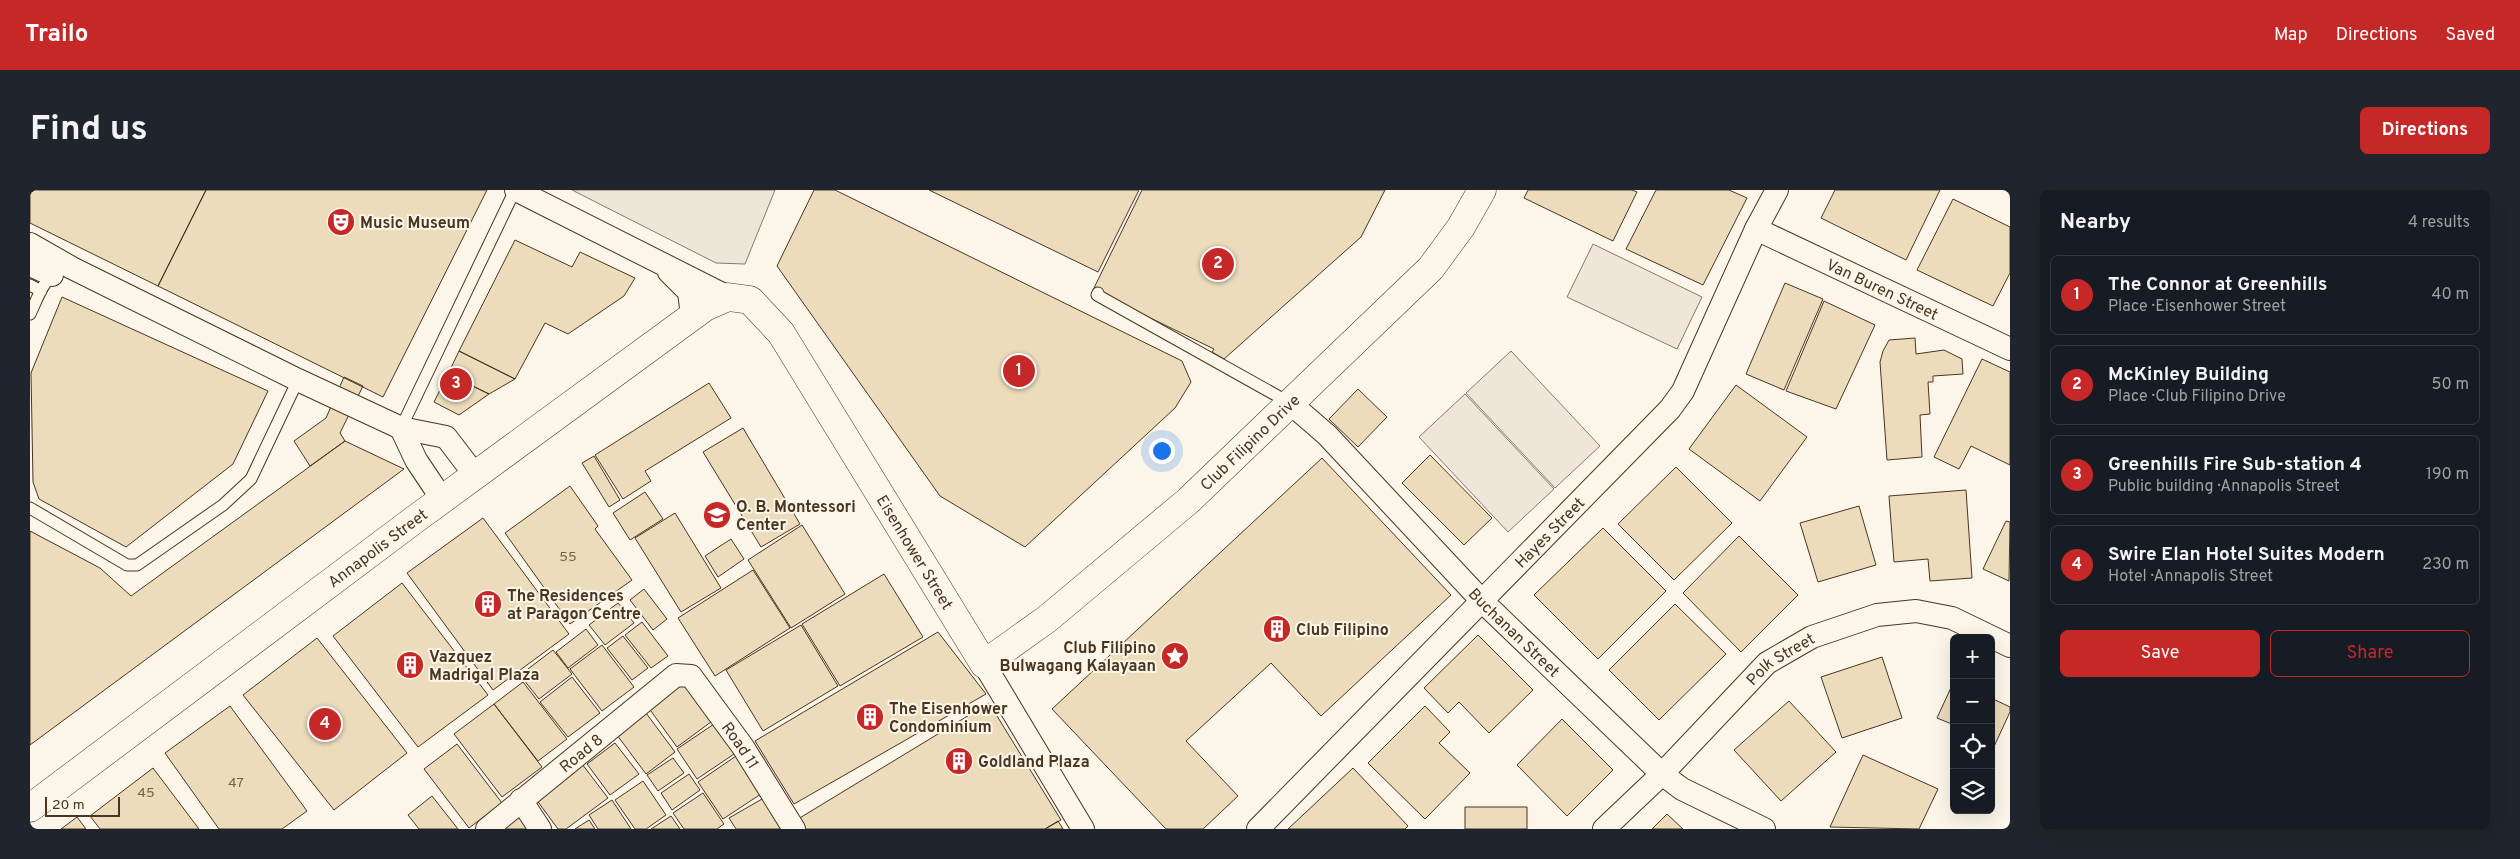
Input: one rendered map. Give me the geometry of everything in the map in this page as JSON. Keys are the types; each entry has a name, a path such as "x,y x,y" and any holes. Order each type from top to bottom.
{"street":[{"path":"515,190 728,296"},
{"name":"Club Filipino Drive","path":"984,664 1047,619 1188,501 1431,268 1462,227 1482,190"},
{"name":"Hayes Street","path":"1258,829 1483,602 1670,409 1683,391 1756,229 1777,190"},
{"name":"Van Buren Street","path":"1756,229 2010,349"},
{"path":"30,244 55,278"},
{"path":"658,261 690,292 692,316"},
{"path":"30,265 55,278 298,380 401,428 446,437 475,475"},
{"name":"Annapolis Street","path":"30,808 442,499 704,307 728,296"},
{"name":"Eisenhower Street","path":"728,296 750,300 781,333 1083,829"},
{"name":"Buchanan Street","path":"1290,403 1327,435 1483,602 1662,774 1682,789 1764,829"},
{"path":"401,428 416,460 442,499"},
{"name":"Polk Street","path":"1604,829 1662,774 1767,664 1812,637 1877,615 1916,611 1952,618 2010,646"},
{"name":"Road 8","path":"487,829 676,675"},
{"name":"Road 11","path":"676,675 691,676 743,747 794,829"},
{"path":"521,800 540,829"}],"lane":[{"path":"401,428 515,190"},
{"path":"30,286 55,278"},
{"path":"30,314 55,278"},
{"path":"1098,293 1097,295 1290,403"},
{"path":"30,508 126,565 137,565 223,505 251,479 298,380"}],"shaded area":[{"path":"572,190 775,190 745,264 716,263"},
{"path":"1593,244 1702,297 1677,349 1567,297"},
{"path":"1511,351 1600,446 1555,488 1466,393"},
{"path":"1465,394 1554,489 1508,532 1419,437"}],"building":[{"path":"30,190 206,190 158,286 30,223"},
{"path":"206,190 487,190 383,397 158,286"},
{"path":"814,190 835,190 1182,361 1191,382 1175,408 1025,547 940,496 777,266"},
{"path":"929,190 1139,190 1098,272"},
{"path":"1142,190 1385,190 1361,237 1224,359 1212,352 1214,349 1093,290"},
{"path":"1528,190 1632,190 1637,192 1613,241 1524,198"},
{"path":"1656,190 1729,190 1747,198 1703,285 1626,249"},
{"path":"1835,190 1940,190 1906,260 1821,218"},
{"path":"1953,199 2010,227 2010,273 1993,306 1917,270"},
{"path":"515,240 572,267 580,252 635,278 624,296 568,334 545,323 515,379 459,351"},
{"path":"1785,283 1823,299 1784,390 1746,374"},
{"path":"62,297 268,391 233,464 126,547 39,499 33,482 31,373"},
{"path":"1824,301 1875,325 1836,409 1786,391"},
{"path":"1915,338 1916,354 1944,350 1962,359 1963,374 1933,376 1933,382 1928,382 1930,414 1920,415 1922,457 1887,460 1880,362 1889,340"},
{"path":"459,351 515,379 489,394 448,374"},
{"path":"1982,359 2010,372 2010,465 1971,446 1959,469 1934,457"},
{"path":"448,374 489,394 459,415 434,402"},
{"path":"344,377 363,386 340,433 345,441 310,466 294,441 326,418"},
{"path":"709,383 731,418 645,471 651,481 623,499 595,455"},
{"path":"1736,385 1807,437 1760,501 1689,449"},
{"path":"1358,389 1387,417 1358,447 1329,419"},
{"path":"743,428 800,524 761,547 703,452"},
{"path":"345,441 404,469 30,745 30,531 100,568 131,596"},
{"path":"1430,455 1492,518 1464,545 1402,483"},
{"path":"594,456 620,500 609,507 582,463"},
{"name":"Club Filipino","path":"1322,458 1451,595 1321,716 1271,663 1186,741 1238,796 1203,829 1166,829 1052,709"},
{"path":"1676,467 1732,523 1674,580 1618,524"},
{"path":"570,486 598,526 595,529 632,580 570,624 505,533"},
{"path":"1966,490 1972,578 1930,581 1928,559 1894,562 1889,496"},
{"path":"645,492 663,519 630,540 613,513"},
{"path":"1859,506 1876,565 1818,582 1800,523"},
{"path":"675,513 721,588 681,612 635,538"},
{"name":"The Residences at Paragon Centre","path":"483,518 569,634 493,690 407,573"},
{"path":"2006,521 2010,522 2009,581 1983,569"},
{"path":"802,525 845,594 791,628 748,560"},
{"path":"1603,528 1666,591 1598,659 1534,595"},
{"path":"1739,536 1798,595 1741,652 1683,593"},
{"path":"731,539 744,559 718,577 705,556"},
{"path":"753,570 790,628 715,676 678,618"},
{"path":"884,574 923,637 840,686 802,624"},
{"name":"Vazquez Madrigal Plaza","path":"402,583 488,695 418,747 333,636"},
{"path":"644,589 667,619 653,630 630,600"},
{"path":"618,603 634,623 605,645 589,625"},
{"path":"1675,604 1726,654 1659,720 1609,670"},
{"path":"642,622 668,656 651,668 625,635"},
{"path":"801,625 838,686 763,731 726,670"},
{"path":"586,629 598,645 568,668 556,652"},
{"name":"The Eisenhower Condominium","path":"938,632 986,694 794,804 755,741"},
{"path":"1478,635 1533,690 1489,733 1459,702 1448,713 1424,688"},
{"path":"623,636 648,668 632,680 607,648"},
{"path":"317,638 407,753 334,810 243,695"},
{"path":"602,645 634,687 602,711 570,669"},
{"path":"553,650 572,674 539,699 520,675"},
{"path":"1882,657 1902,718 1842,738 1821,677"},
{"path":"572,677 600,713 568,737 540,702"},
{"path":"687,679 715,719 677,747 648,707"},
{"path":"523,682 567,739 538,761 494,704"},
{"path":"1950,690 1950,723 1937,718"},
{"path":"1995,700 2010,707 2010,712 1995,744"},
{"path":"1789,701 1836,752 1781,801 1734,750"},
{"name":"Goldland Plaza","path":"989,703 1061,820 1045,829 804,829 798,819"},
{"path":"494,704 542,767 502,797 454,734"},
{"path":"230,706 307,811 282,829 219,829 165,753"},
{"path":"1425,706 1450,732 1439,743 1470,773 1425,819 1368,763"},
{"path":"646,713 675,752 646,774 617,735"},
{"path":"1562,719 1613,770 1567,816 1517,765"},
{"path":"717,722 737,752 697,779 677,749"},
{"path":"615,743 639,774 610,795 587,764"},
{"path":"457,744 502,803 469,828 424,769"},
{"path":"739,754 764,792 723,819 698,782"},
{"path":"1863,755 1938,789 1919,829 1830,827"},
{"path":"673,758 684,773 658,791 647,775"},
{"path":"579,760 608,798 566,829 558,829 533,795"},
{"path":"153,768 199,829 100,829 90,816"},
{"path":"1353,768 1408,826 1405,829 1288,829"},
{"path":"689,774 700,790 672,810 661,793"},
{"path":"643,781 666,815 646,829 635,829 615,800"},
{"path":"703,793 724,824 717,829 684,829 673,813"},
{"path":"769,795 789,829 736,829 729,818"},
{"path":"432,796 458,829 419,829 408,815"},
{"path":"612,800 631,829 598,829 589,815"},
{"path":"1465,807 1527,807 1527,829 1465,829"},
{"path":"517,812 530,829 494,829"},
{"path":"1667,814 1683,829 1652,829"},
{"path":"671,816 680,829 651,829"},
{"path":"77,817 86,829 61,829"},
{"path":"589,820 595,829 575,829"},
{"path":"1058,821 1063,829 1045,829"}],"place":[{"name":"Music Museum","path":"341,222"},
{"name":"McKinley Building","path":"1218,264"},
{"name":"The Connor at Greenhills","path":"1019,371"},
{"name":"Greenhills Fire Sub-station 4","path":"456,384"},
{"name":"O. B. Montessori Center","path":"717,515"},
{"name":"The Residences at Paragon Centre","path":"488,604"},
{"name":"Club Filipino","path":"1277,629"},
{"name":"Club Filipino Bulwagang Kalayaan","path":"1175,656"},
{"name":"Vazquez Madrigal Plaza","path":"410,665"},
{"name":"The Eisenhower Condominium","path":"870,717"},
{"name":"Swire Elan Hotel Suites Modern","path":"325,724"},
{"name":"Goldland Plaza","path":"959,761"}]}
